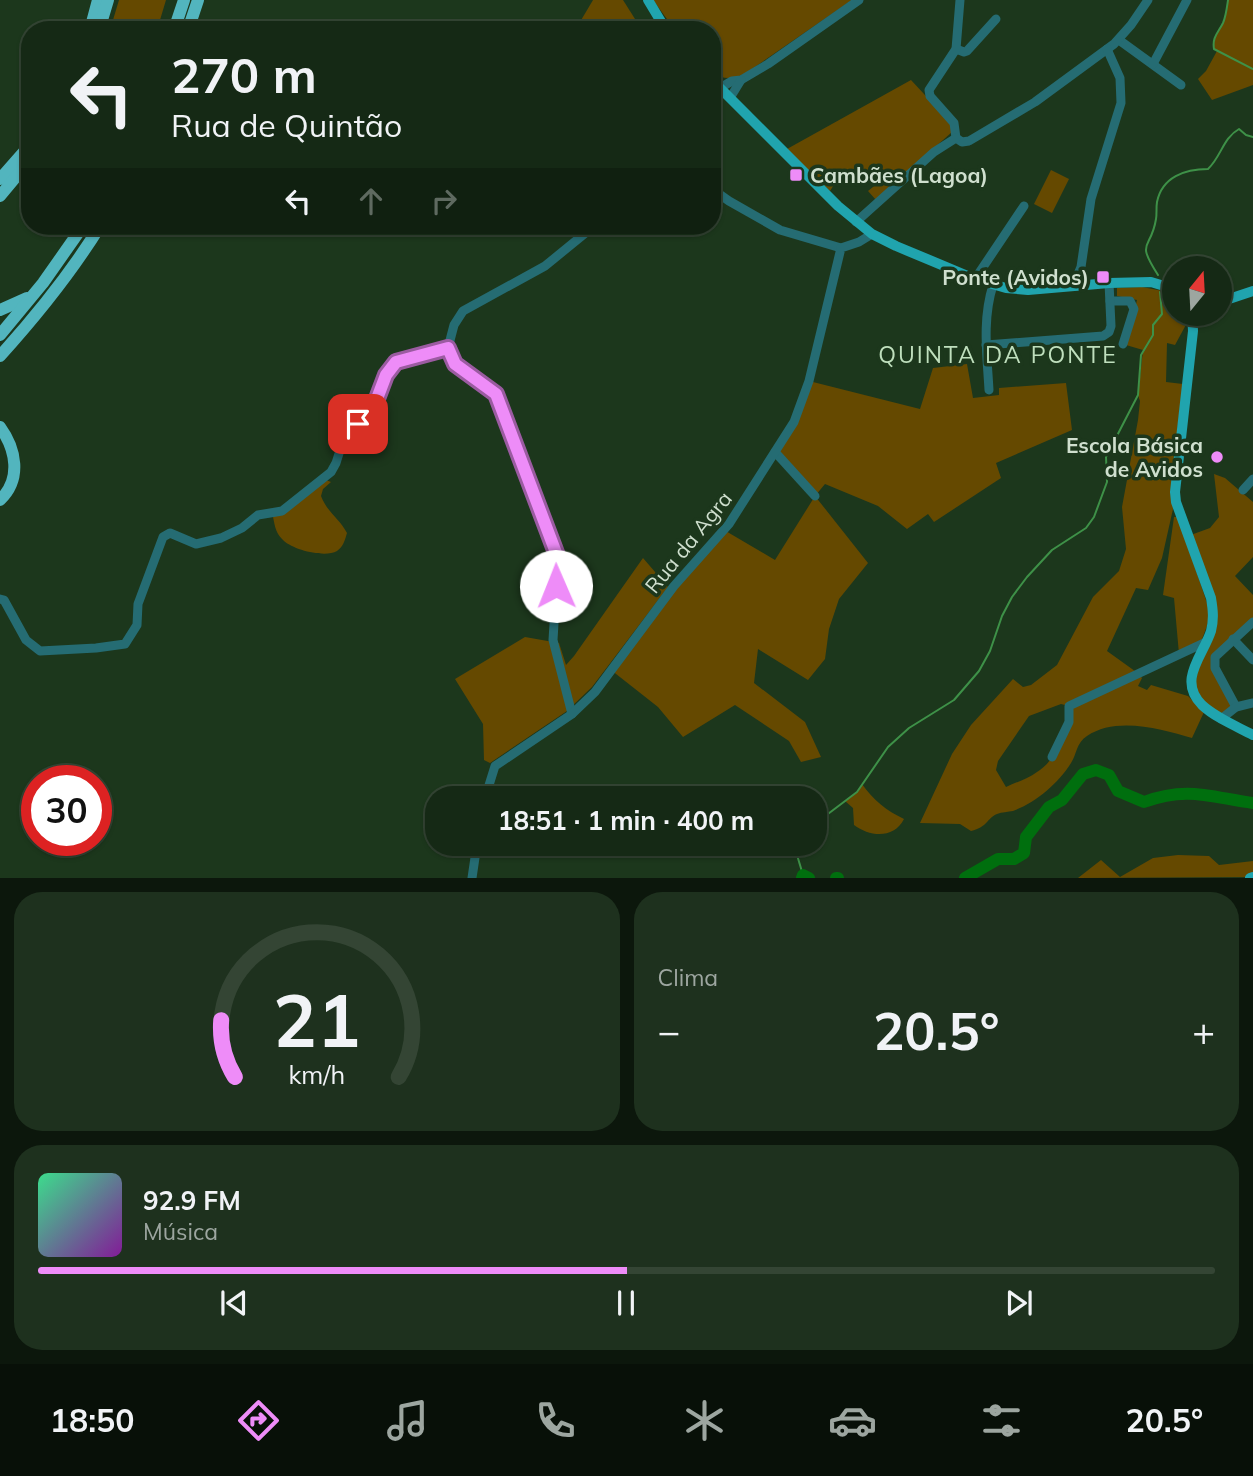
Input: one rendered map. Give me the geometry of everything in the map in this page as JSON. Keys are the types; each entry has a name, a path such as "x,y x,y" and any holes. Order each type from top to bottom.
{"highway":[{"path":"92,21 98,0"},
{"path":"102,21 108,0"},
{"path":"177,21 184,0"},
{"path":"191,21 198,0"},
{"path":"0,167 21,144"},
{"path":"0,179 21,155"},
{"path":"0,196 21,171"},
{"path":"0,335 76,235"},
{"path":"0,356 52,295 94,235"},
{"path":"0,310 33,295"},
{"path":"0,427 13,453 15,465 10,486 0,500"},
{"path":"0,438 8,465 7,475 0,489"}],"main road":[{"path":"648,0 661,21"},
{"path":"721,89 856,222 872,234 975,279 1015,290 1109,283 1151,282 1162,285"},
{"path":"1232,298 1253,291"},
{"path":"1193,326 1175,492 1176,502 1214,613 1210,632 1192,672 1191,689 1203,707 1253,735"},
{"path":"1193,331 1196,326"}],"street":[{"path":"721,82 741,80 768,64 859,0"},
{"path":"960,0 956,49 930,87 929,93 954,123 956,138 962,142 969,141 1006,120 1107,49 1118,40 1148,0"},
{"path":"1153,64 1187,0"},
{"path":"956,49 967,51 996,19"},
{"path":"1118,40 1181,85"},
{"path":"1076,286 1076,279 1082,267 1091,199 1121,103 1120,78 1107,49"},
{"path":"730,98 741,80"},
{"path":"856,222 934,152 956,138"},
{"path":"721,195 773,227 841,248 872,234"},
{"path":"975,279 1024,206"},
{"path":"572,713 553,640 558,558 496,394 455,364 448,348 454,326 463,311 545,266 583,235"},
{"name":"Rua da Agra","path":"488,786 495,766 572,713 595,692 674,586 729,524 794,422 808,381 841,248"},
{"path":"986,264 991,284 986,306 989,390"},
{"path":"1082,267 1090,285"},
{"path":"986,345 1103,336 1109,332 1111,326 1109,283"},
{"path":"1110,301 1130,301 1134,309 1122,344"},
{"path":"0,599 4,600 26,640 40,651 125,644 137,625 138,604 163,537 170,533 196,544 220,538 242,528 257,515 282,511 331,472 342,444 375,404 386,375 396,362 448,348"},
{"path":"775,452 815,496"},
{"path":"1243,490 1253,479"},
{"path":"1236,707 1214,663 1215,657 1253,622"},
{"path":"1233,639 1253,660"},
{"path":"1052,757 1069,722 1069,706 1206,642"},
{"path":"1221,719 1236,707 1253,703"},
{"path":"472,877 475,856"}],"shaded area":[{"path":"119,0 166,0 160,21 113,21"},
{"path":"593,0 623,0 636,21 581,21"},
{"path":"653,0 852,0 749,71 731,78 721,77 721,21 668,21"},
{"path":"1228,0 1253,0 1253,85 1212,100 1198,79 1206,71 1217,51 1214,49 1214,41 1224,20"},
{"path":"911,80 950,122 952,132 876,200 868,191 878,183 870,173 862,179 853,170 840,178 830,191 787,149"},
{"path":"1051,170 1069,179 1052,213 1034,204"},
{"path":"1142,287 1162,291 1162,326 1185,326 1175,345 1167,343 1166,382 1183,384 1172,472 1173,509 1162,558 1148,590 1136,588 1107,651 1139,674 1142,678 1138,686 1147,690 1151,685 1188,696 1204,712 1192,738 1167,731 1125,725 1099,730 1087,736 1066,771 1045,792 1021,808 994,816 977,829 971,831 960,824 920,823 952,754 971,725 1013,679 1023,687 1031,685 1057,665 1093,597 1119,571 1126,549 1122,507 1138,420 1143,350 1126,345 1137,300 1117,296 1117,288","holes":["1061,704 1069,706 1056,751 1045,766 1006,787 996,770 998,761 1029,716"]},
{"path":"967,364 973,398 999,395 999,388 1066,383 1072,430 996,463 1001,478 934,522 928,514 907,529 878,506 825,484 815,496 775,452 794,422 809,381 920,409 933,368"},
{"path":"1214,474 1225,478 1253,502 1253,557 1235,576 1253,595 1253,622 1214,663 1236,707 1221,719 1191,689 1214,613 1188,536 1210,528 1219,517"},
{"path":"326,480 331,482 323,489 321,496 347,533 337,551 325,554 289,544 278,533 273,517"},
{"path":"815,496 868,563 839,599 829,629 825,659 808,680 758,649 754,683 805,722 821,757 801,762 789,741 735,705 683,737 658,707 611,670 724,530 775,560"},
{"path":"1174,517 1178,517 1208,606 1208,623 1201,642 1179,654 1174,598 1163,595"},
{"path":"643,558 668,587 592,687 567,711 490,763 484,760 483,724 455,679 525,637 559,643 566,665"},
{"path":"862,784 881,804 904,819 894,830 874,834 854,825 853,808 845,801 857,792"},
{"path":"1178,855 1209,856 1219,865 1253,861 1253,877 1078,878 1101,860 1120,877 1153,858"}],"waterway":[{"path":"1228,0 1214,49 1253,69"},
{"path":"1158,275 1147,256 1146,246 1154,229 1157,202 1164,186 1183,173 1208,169 1229,137 1239,129 1253,137"},
{"path":"827,815 857,792 888,747 909,728 954,700 979,671 990,651 1002,616 1027,577 1052,550 1086,528 1094,517 1107,482 1106,457 1138,395 1141,355 1153,335 1153,325 1162,314 1160,292"},
{"path":"965,878 998,859 1014,859 1024,853 1026,837 1049,807 1062,800 1083,774 1096,770 1109,775 1118,791 1144,802 1159,797 1186,794 1253,803"},
{"path":"797,856 803,875"},
{"path":"802,878 803,875 809,878"}],"place":[{"name":"Cambães (Lagoa)","path":"796,175"},
{"name":"Ponte (Avidos)","path":"1103,277"},
{"name":"Escola Básica de Avidos","path":"1217,457"}],"district":[{"name":"QUINTA DA PONTE","path":"998,354"}],"route":[{"path":"358,424 375,404 386,375 396,362 448,348 455,364 496,394 558,558 556,586"}]}
